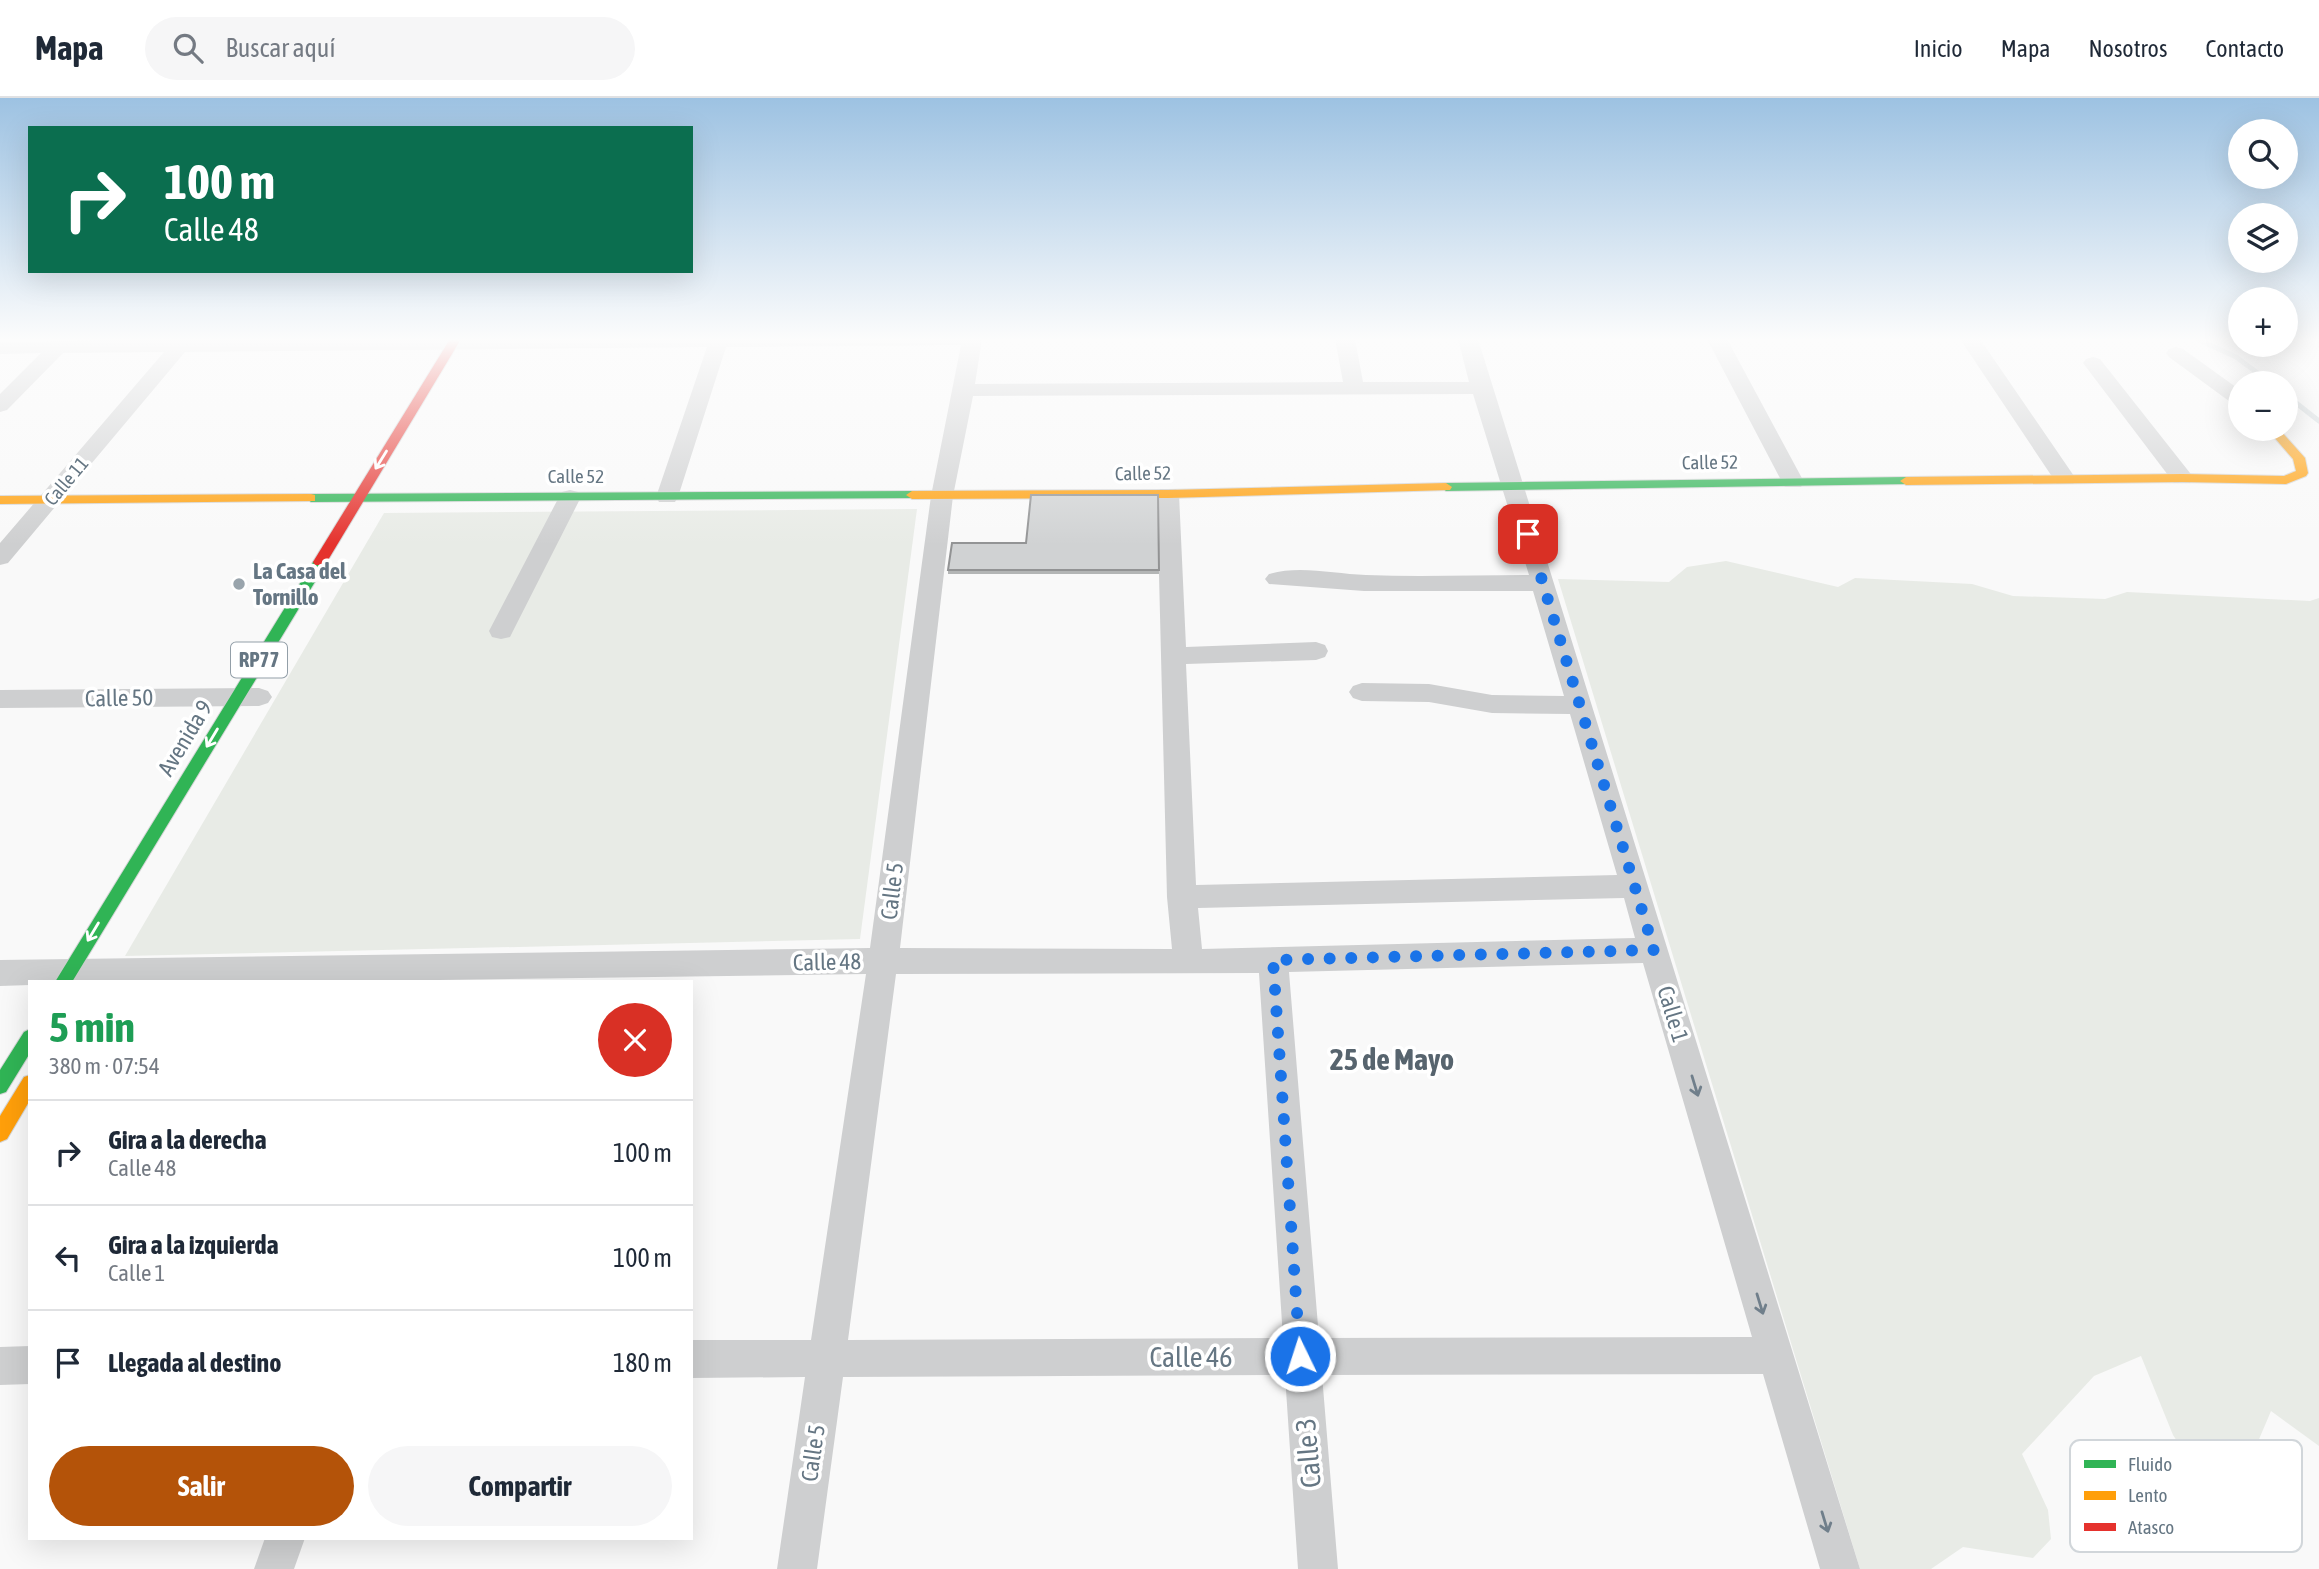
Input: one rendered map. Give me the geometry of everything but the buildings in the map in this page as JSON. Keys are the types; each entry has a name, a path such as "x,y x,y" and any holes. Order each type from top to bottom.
{"street":[{"name":"Calle 11","path":"0,558 128,408"},
{"name":"Avenida 9","path":"85,972 253,697 358,498 418,408"},
{"path":"321,592 377,498 426,408"},
{"path":"667,497 696,408"},
{"name":"Calle 5","path":"797,1569 883,961 942,496 960,408"},
{"name":"Calle 1","path":"1487,408 1635,886 1840,1569"},
{"path":"1753,408 1793,482"},
{"path":"2017,408 2065,479"},
{"path":"2128,408 2182,478"},
{"name":"Calle 52","path":"0,500 942,496 1168,494 1513,485 2182,478 2286,480 2302,473 2299,458 2284,441"},
{"path":"1168,494 1182,897 1188,962"},
{"path":"501,631 570,497"},
{"path":"1278,579 1328,579 1364,583 1543,583"},
{"path":"1175,656 1316,651"},
{"path":"1362,692 1429,693 1492,704 1580,705"},
{"name":"Calle 50","path":"0,699 253,697"},
{"path":"1182,897 1635,886"},
{"name":"Calle 48","path":"0,973 492,974 883,961 1188,962 1654,950"},
{"name":"Calle 3","path":"1273,960 1300,1356 1318,1569"},
{"path":"0,1086 28,1040"},
{"path":"0,1133 28,1086"},
{"name":"Calle 46","path":"693,1359 1775,1355"},
{"path":"0,1366 28,1365"},
{"path":"274,1569 284,1540"}],"shaded area":[{"path":"917,509 860,939 125,956 384,513"},
{"path":"1726,561 1838,587 1855,578 1972,584 2013,596 2105,599 2127,592 2310,601 2319,598 2319,1446 2271,1411 2259,1440 2176,1440 2141,1356 2094,1376 2022,1454 2048,1510 2051,1539 2033,1558 1963,1547 1931,1569 1860,1569 1558,579 1669,582 1687,567"}],"waterway":[{"path":"2302,408 2319,421"}],"traffic: fast":[{"path":"1446,487 1906,481"},
{"path":"311,498 912,495"},
{"path":"64,980 320,562"},
{"path":"0,1086 28,1040"}],"traffic: slow":[{"path":"1906,481 2182,478 2286,480 2302,473 2299,458 2284,441"},
{"path":"912,495 1168,494 1446,487"},
{"path":"0,500 311,498"},
{"path":"0,1133 28,1086"}],"traffic: jam":[{"path":"320,562 414,408"}],"place":[{"name":"La Casa del Tornillo","path":"239,584"}],"district":[{"name":"25 de Mayo","path":"1392,1060"}],"route":[{"path":"1300,1356 1273,960 1654,950 1528,534"}]}
